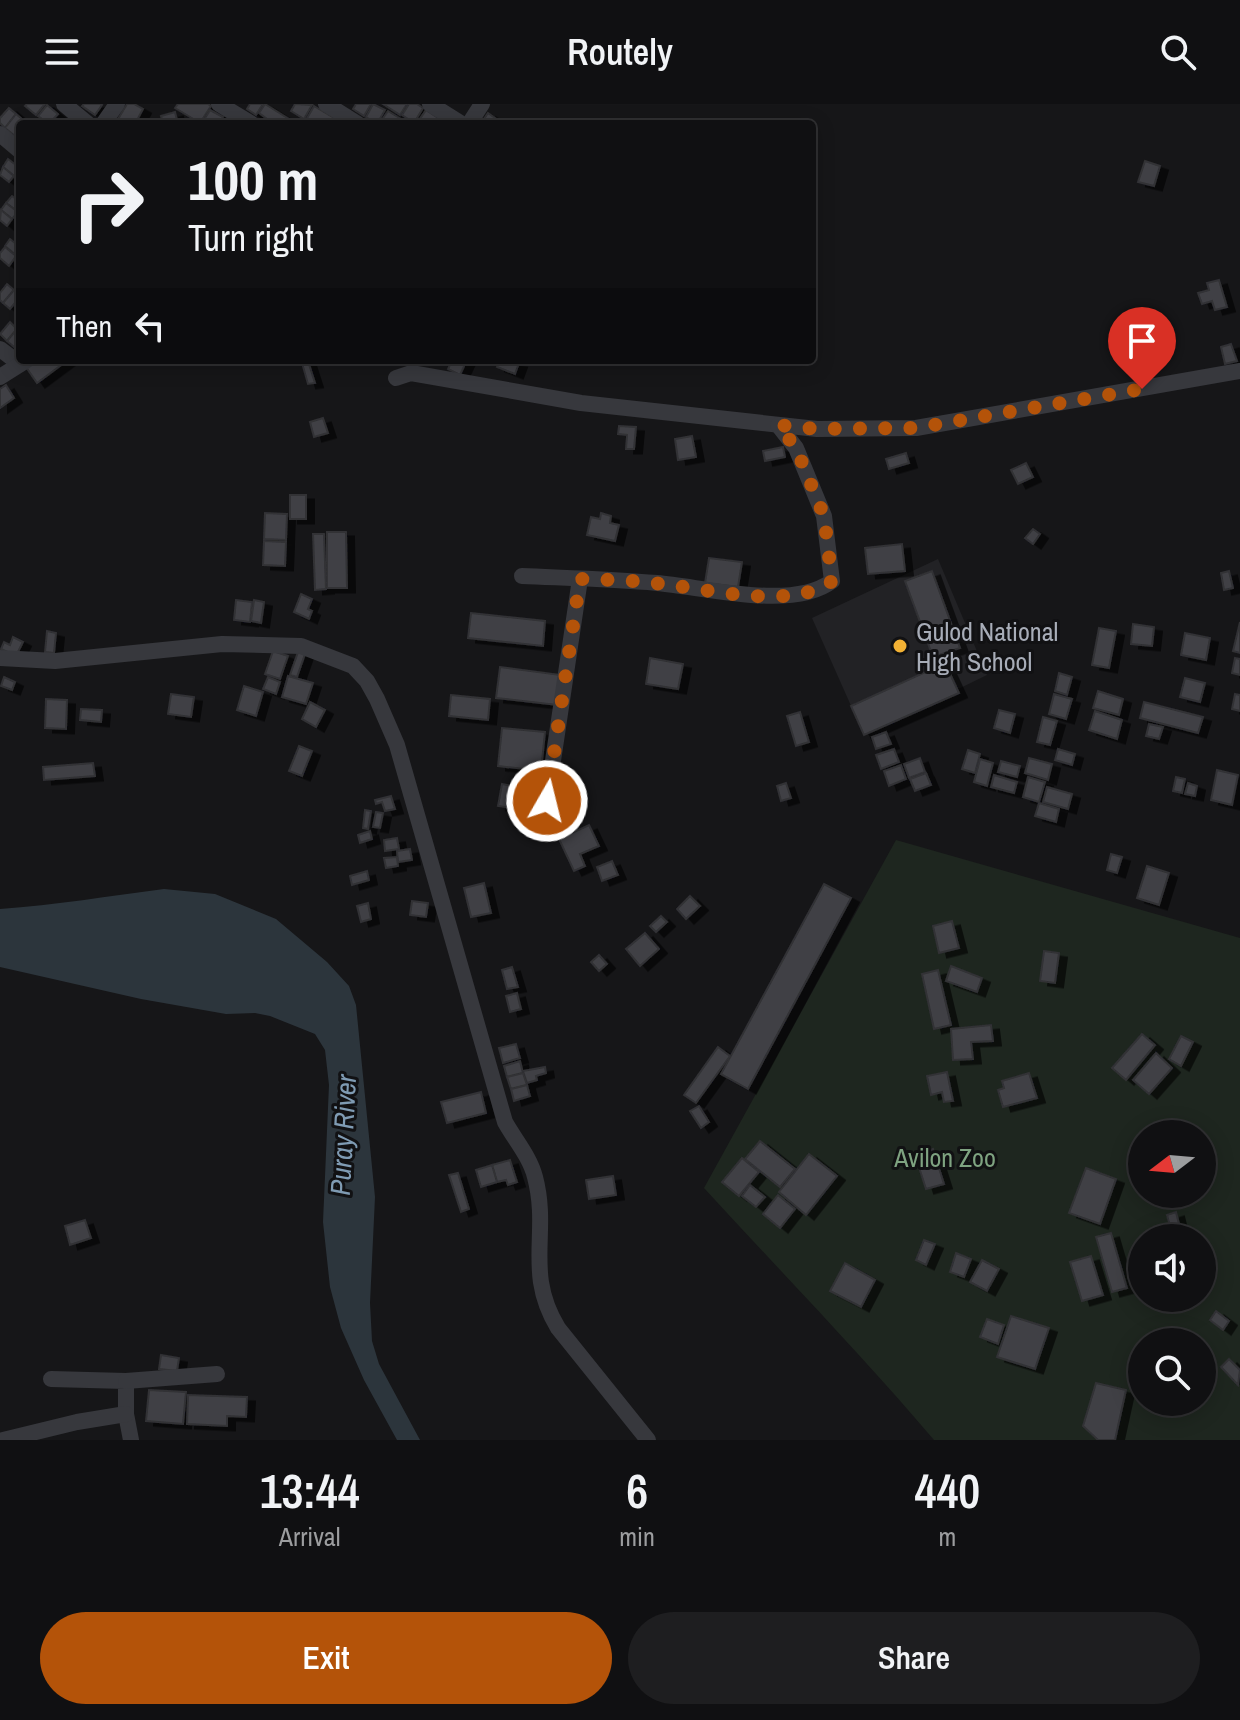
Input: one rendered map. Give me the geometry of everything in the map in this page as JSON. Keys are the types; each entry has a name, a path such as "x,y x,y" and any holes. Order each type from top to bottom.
{"street":[{"path":"64,104 83,120"},
{"path":"219,104 245,120"},
{"path":"326,104 352,120"},
{"path":"430,104 456,120"},
{"path":"0,134 16,148"},
{"path":"0,377 20,364"},
{"path":"396,378 411,373 581,403 817,429 916,428 1240,371"},
{"path":"522,576 657,583 756,596 807,594 821,590 832,581 824,516 796,448 778,425"},
{"path":"547,801 580,579"},
{"path":"0,658 55,661 222,644 301,646 353,666 367,681 397,745 505,1122 534,1175 539,1198 540,1288 547,1310 648,1440"},
{"path":"51,1379 126,1381 217,1374"},
{"path":"126,1381 126,1414 131,1440"},
{"path":"3,1440 126,1414"}],"shaded area":[{"name":"Gulod National High School","path":"938,559 987,675 864,735 812,618"}],"green space":[{"name":"Avilon Zoo","path":"896,840 1240,938 1240,1440 934,1440 704,1188"}],"water":[{"name":"Puray River","path":"164,889 215,894 276,919 327,962 349,986 356,1005 375,1197 370,1303 372,1341 379,1364 420,1440 397,1440 364,1380 341,1328 330,1287 323,1222 329,1085 325,1050 315,1034 270,1016 226,1014 141,999 0,967 0,909"}],"building":[{"path":"45,104 36,115 25,106"},
{"path":"127,104 143,109 137,120 117,120"},
{"path":"178,104 211,106 202,120 195,120 175,108"},
{"path":"250,104 263,104 256,115 247,109"},
{"path":"265,104 289,119 269,120 259,113"},
{"path":"295,104 312,105 304,119 291,111"},
{"path":"356,104 371,104 364,116 353,109"},
{"path":"373,104 385,110 379,120 366,117"},
{"path":"383,104 407,104 400,115"},
{"path":"409,104 423,108 416,120 402,115"},
{"path":"47,105 58,114 53,120 44,120 38,116"},
{"path":"102,105 95,115 82,106"},
{"path":"314,106 337,120 306,120"},
{"path":"9,108 16,114 5,128 0,118"},
{"path":"210,110 223,117 221,120 204,120"},
{"path":"426,110 438,118 437,120 419,120"},
{"path":"388,111 401,119 400,120 382,120"},
{"path":"175,112 177,120 162,120 161,116"},
{"path":"488,113 498,120 483,120"},
{"path":"16,114 23,120 16,120 16,137 5,128"},
{"path":"8,159 16,165 16,173 14,176 3,167"},
{"path":"1145,161 1160,166 1154,186 1138,182"},
{"path":"3,167 14,176 9,182 0,175"},
{"path":"12,196 16,199 16,210 6,203"},
{"path":"6,203 16,210 16,214 12,219 1,210"},
{"path":"1,210 12,219 7,226 0,220"},
{"path":"10,239 16,244 16,255 5,246"},
{"path":"5,247 16,256 9,266 0,258"},
{"path":"1219,280 1227,307 1215,310 1212,301 1202,304 1198,293 1209,290 1207,283"},
{"path":"7,284 14,290 3,303 0,293"},
{"path":"14,290 16,302 10,309 3,303"},
{"path":"10,322 16,328 7,341 0,334"},
{"path":"16,330 16,345 14,347 7,341"},
{"path":"1231,344 1237,361 1225,364 1221,347"},
{"path":"31,364 63,364 37,383 26,367"},
{"path":"302,364 309,364 315,383 308,384"},
{"path":"450,364 465,364 460,375 448,369"},
{"path":"498,364 519,364 515,374 497,367"},
{"path":"6,385 14,398 0,408 0,389"},
{"path":"323,418 328,433 314,437 310,422"},
{"path":"619,426 636,427 634,449 626,449 627,435 618,434"},
{"path":"692,436 696,457 678,460 675,439"},
{"path":"783,447 785,457 765,461 763,451"},
{"path":"906,453 909,463 889,469 886,459"},
{"path":"1026,463 1033,477 1018,484 1011,470"},
{"path":"290,495 306,495 306,519 290,519"},
{"path":"265,513 287,514 286,540 264,539"},
{"path":"601,513 611,516 610,523 619,525 615,541 587,535 591,517 600,519"},
{"path":"1033,529 1040,534 1033,544 1025,538"},
{"path":"327,532 346,532 347,588 327,588"},
{"path":"313,534 324,534 326,589 315,590"},
{"path":"264,541 286,542 285,566 263,565"},
{"path":"902,544 905,571 868,574 865,548"},
{"path":"709,558 742,562 738,587 705,583"},
{"path":"932,571 960,648 933,657 905,581"},
{"path":"1229,571 1233,588 1224,590 1221,573"},
{"path":"301,594 312,599 308,609 312,611 309,619 294,612"},
{"path":"236,600 252,602 250,622 234,620"},
{"path":"254,600 264,602 261,623 251,621"},
{"path":"471,613 545,621 543,646 468,638"},
{"path":"1240,622 1240,653 1233,651"},
{"path":"1133,624 1154,627 1152,646 1131,644"},
{"path":"1099,628 1116,631 1109,668 1092,665"},
{"path":"47,631 56,633 54,653 45,652"},
{"path":"1185,633 1210,638 1206,660 1181,655"},
{"path":"13,637 23,642 16,656 1,649 4,642 10,645"},
{"path":"273,651 288,656 280,679 265,674"},
{"path":"298,652 305,654 297,677 290,675"},
{"path":"650,658 683,664 678,689 646,684"},
{"path":"1235,658 1240,659 1240,675 1232,673"},
{"path":"945,663 959,693 864,735 851,706"},
{"path":"500,667 561,675 557,705 496,698"},
{"path":"1059,673 1072,677 1067,695 1055,691"},
{"path":"288,676 313,683 306,704 282,697"},
{"path":"4,677 15,682 12,690 1,686"},
{"path":"268,677 280,682 276,694 263,689"},
{"path":"1185,678 1205,683 1200,702 1180,697"},
{"path":"244,686 263,692 256,716 237,710"},
{"path":"1098,691 1123,699 1119,715 1093,708"},
{"path":"171,694 194,697 191,717 168,714"},
{"path":"1054,694 1072,699 1066,719 1049,714"},
{"path":"1235,694 1240,695 1240,711 1232,709"},
{"path":"451,695 490,699 488,720 449,716"},
{"path":"46,699 67,700 66,729 45,728"},
{"path":"310,702 325,710 316,727 302,719"},
{"path":"1144,702 1203,717 1198,733 1140,718"},
{"path":"81,709 102,710 101,722 80,720"},
{"path":"999,710 1015,714 1010,733 994,728"},
{"path":"1095,711 1122,720 1117,739 1089,730"},
{"path":"800,712 809,742 796,746 787,716"},
{"path":"1043,717 1057,721 1050,745 1037,742"},
{"path":"1149,724 1163,727 1159,739 1146,736"},
{"path":"502,728 545,732 541,771 498,766"},
{"path":"886,732 891,744 876,749 872,737"},
{"path":"299,746 312,751 302,776 289,771"},
{"path":"894,749 899,762 881,769 876,755"},
{"path":"1058,749 1075,754 1072,765 1055,760"},
{"path":"968,750 980,754 975,773 962,769"},
{"path":"920,758 925,772 909,778 904,764"},
{"path":"1029,758 1052,764 1048,780 1025,773"},
{"path":"980,759 993,763 987,786 974,782"},
{"path":"1001,761 1020,766 1017,777 998,772"},
{"path":"93,763 95,776 44,780 43,767"},
{"path":"901,765 906,779 889,786 884,771"},
{"path":"1217,770 1238,775 1232,805 1211,800"},
{"path":"926,773 931,785 915,791 910,779"},
{"path":"994,775 1017,782 1014,793 991,787"},
{"path":"1028,777 1045,782 1039,802 1023,797"},
{"path":"1176,777 1185,779 1182,793 1173,791"},
{"path":"786,783 791,798 781,801 777,786"},
{"path":"1188,783 1197,786 1195,796 1185,794"},
{"path":"502,784 535,790 531,811 498,806"},
{"path":"1047,787 1072,794 1068,809 1043,802"},
{"path":"391,796 395,809 385,811 382,802 376,804 375,800"},
{"path":"1039,803 1059,809 1056,822 1035,816"},
{"path":"365,810 371,811 368,829 363,828"},
{"path":"376,812 383,813 380,828 373,827"},
{"path":"589,825 599,846 580,854 585,866 574,871 559,839"},
{"path":"370,831 372,839 360,843 358,835"},
{"path":"397,838 399,849 385,851 384,840"},
{"path":"410,849 412,860 398,862 397,851"},
{"path":"1111,854 1122,857 1117,873 1107,870"},
{"path":"397,857 398,866 386,868 384,858"},
{"path":"612,861 618,875 602,881 597,867"},
{"path":"1147,866 1169,873 1159,905 1137,898"},
{"path":"367,871 369,880 352,885 350,876"},
{"path":"484,883 491,913 471,917 464,888"},
{"path":"824,884 851,898 748,1089 721,1074"},
{"path":"690,896 700,906 686,919 677,909"},
{"path":"412,901 428,903 426,917 410,915"},
{"path":"368,903 371,919 361,922 357,906"},
{"path":"661,916 667,922 656,932 650,926"},
{"path":"952,921 959,948 939,953 933,926"},
{"path":"645,933 659,949 640,966 626,949"},
{"path":"1044,951 1059,953 1055,983 1040,981"},
{"path":"599,955 607,964 599,971 591,962"},
{"path":"951,966 982,978 977,992 946,981"},
{"path":"512,967 518,987 507,989 502,970"},
{"path":"938,970 951,1025 934,1029 922,974"},
{"path":"517,993 521,1009 510,1012 506,996"},
{"path":"991,1025 993,1041 971,1042 973,1059 953,1060 951,1029"},
{"path":"1142,1034 1155,1045 1126,1080 1112,1068"},
{"path":"1181,1036 1193,1042 1181,1066 1169,1059"},
{"path":"516,1044 520,1058 503,1063 499,1048"},
{"path":"718,1047 730,1056 696,1103 684,1095"},
{"path":"1156,1053 1172,1068 1149,1094 1133,1080"},
{"path":"520,1061 523,1073 507,1077 504,1066"},
{"path":"545,1067 546,1073 527,1083 523,1071"},
{"path":"947,1072 953,1101 944,1102 942,1092 931,1095 927,1076"},
{"path":"523,1073 527,1085 511,1089 507,1077"},
{"path":"1029,1073 1037,1098 1003,1107 998,1090 1004,1088 1002,1081"},
{"path":"527,1085 530,1096 514,1101 511,1089"},
{"path":"481,1092 486,1113 447,1123 441,1102"},
{"path":"699,1106 709,1122 701,1128 690,1111"},
{"path":"760,1141 795,1169 780,1187 745,1159"},
{"path":"933,1149 944,1184 926,1189 915,1155"},
{"path":"809,1154 837,1176 806,1215 779,1192"},
{"path":"742,1158 759,1172 739,1196 722,1182"},
{"path":"510,1160 517,1182 508,1185 506,1180 497,1182 492,1165"},
{"path":"492,1165 497,1182 481,1187 476,1170"},
{"path":"1086,1168 1116,1179 1100,1224 1069,1213"},
{"path":"458,1173 469,1209 461,1212 449,1175"},
{"path":"613,1176 616,1195 589,1199 586,1180"},
{"path":"750,1185 765,1197 756,1207 742,1196"},
{"path":"778,1195 795,1209 780,1228 763,1214"},
{"path":"1176,1212 1179,1224 1169,1224 1167,1215"},
{"path":"85,1220 91,1238 70,1245 65,1226"},
{"path":"1111,1233 1127,1288 1112,1292 1096,1237"},
{"path":"924,1240 935,1244 926,1265 916,1260"},
{"path":"956,1253 971,1259 964,1277 950,1272"},
{"path":"1091,1256 1103,1295 1082,1301 1070,1262"},
{"path":"982,1260 999,1269 987,1291 970,1282"},
{"path":"845,1263 875,1280 861,1307 830,1291"},
{"path":"1216,1311 1229,1321 1223,1330 1210,1320"},
{"path":"1011,1316 1049,1328 1035,1369 997,1357"},
{"path":"987,1319 1004,1325 998,1344 980,1337"},
{"path":"161,1355 179,1358 177,1371 159,1369"},
{"path":"1229,1359 1240,1370 1238,1385 1221,1367"},
{"path":"1096,1383 1126,1390 1115,1440 1098,1440 1083,1426"},
{"path":"149,1390 186,1392 183,1424 146,1421"},
{"path":"188,1395 247,1397 246,1417 227,1416 227,1426 187,1424"}],"place":[{"name":"Gulod National High School","path":"900,646"}],"route":[{"path":"547,801 580,579 657,583 756,596 807,594 821,590 832,581 824,516 796,448 778,425 817,429 916,428 1142,389"}]}
